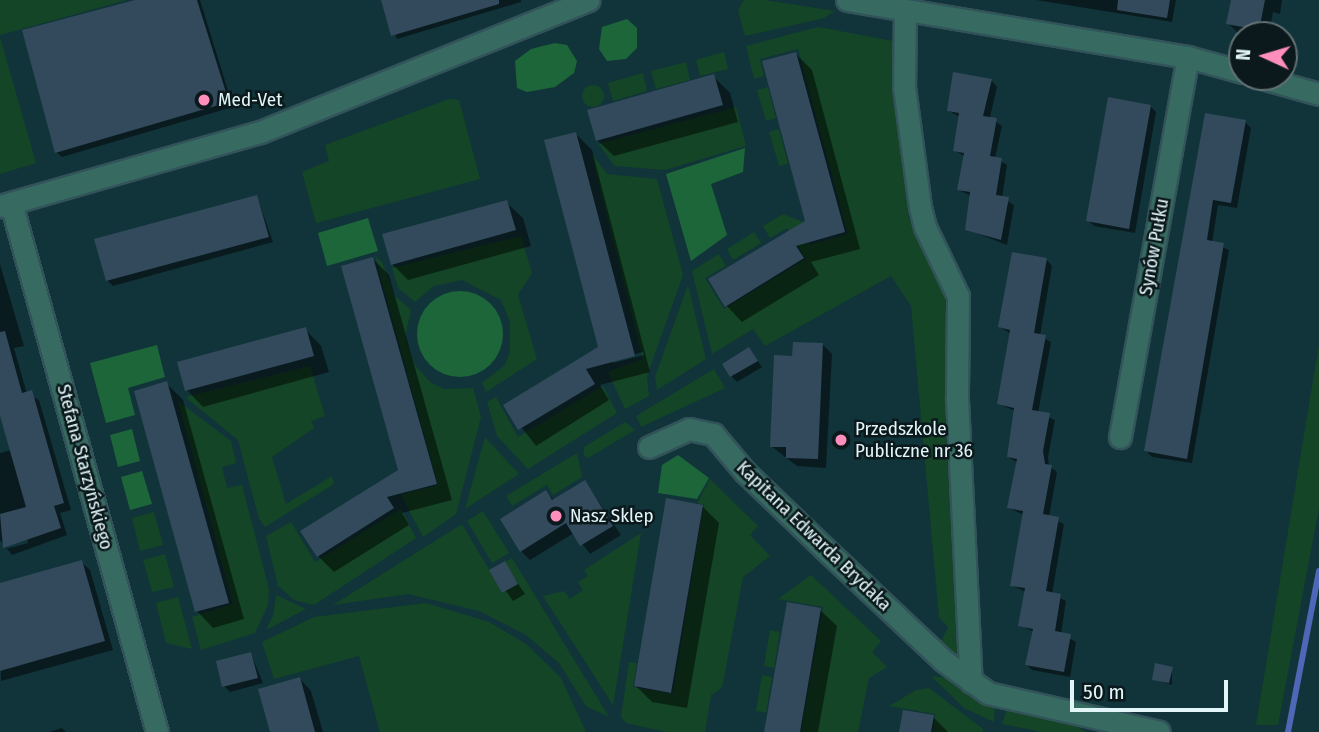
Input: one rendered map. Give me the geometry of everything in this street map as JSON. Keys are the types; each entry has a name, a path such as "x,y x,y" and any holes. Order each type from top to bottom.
{"street":[{"path":"6,205 260,132 589,0"},
{"path":"847,0 1188,57 1228,68"},
{"path":"905,10 904,87 920,207 925,227 958,296 958,414 971,682"},
{"name":"Synów Pułku","path":"1121,437 1188,57"},
{"path":"1298,88 1319,94"},
{"name":"Stefana Starzyńskiego","path":"6,205 157,732"},
{"name":"Kapitana Edwarda Brydaka","path":"649,447 690,429 713,434 745,472 971,682 1005,701 1116,728 1159,732"}],"green space":[{"path":"0,0 127,0 0,35"},
{"path":"744,0 765,0 835,11 824,18 745,36 738,10"},
{"path":"627,19 637,28 637,48 626,59 607,61 599,49 602,27"},
{"path":"818,27 893,41 893,80 909,219 945,292 945,417 959,658 941,641 948,627 939,617 911,306 891,276 765,346 753,329 712,354 692,271 719,254 726,266 705,278 724,309 806,259 787,228 770,238 763,226 783,214 803,222 810,245 848,234 798,49 760,59 764,76 754,79 746,46"},
{"path":"0,37 36,163 0,174"},
{"path":"555,43 567,45 577,61 574,73 555,87 527,92 517,88 515,61 531,49"},
{"path":"724,52 728,69 700,76 696,60"},
{"path":"686,62 690,80 656,89 651,71"},
{"path":"643,73 647,91 613,101 608,83"},
{"path":"593,85 603,92 604,96 597,106 593,107 583,100 582,96 589,86"},
{"path":"768,87 776,118 766,121 757,90"},
{"path":"449,99 459,100 480,179 316,223 302,172 329,161 325,145"},
{"path":"736,107 746,146 665,170 614,166 599,144"},
{"path":"779,129 788,164 779,166 769,132"},
{"path":"745,148 743,172 711,184 727,235 691,261 666,174"},
{"path":"591,153 607,174 657,179 683,275 647,376 649,396 625,409 608,372 643,359"},
{"path":"368,218 378,251 327,266 318,233"},
{"path":"754,232 761,243 733,260 727,249"},
{"path":"521,236 532,273 518,295 537,359 486,392 482,383 505,365 510,352 510,322 501,300 462,280 434,286 415,302 398,288 392,268"},
{"path":"375,256 382,262 395,296 411,310 405,337 415,365 430,382 444,389 473,388 481,417 456,514 423,537 401,495 438,485"},
{"path":"688,285 706,359 657,390 655,377"},
{"path":"460,291 477,294 491,303 500,317 503,334 500,351 491,365 477,374 460,377 443,374 429,365 420,351 417,334 420,317 429,303 443,294"},
{"path":"1319,344 1319,508 1278,725 1256,725"},
{"path":"157,345 165,377 128,388 135,415 106,423 90,363"},
{"path":"310,366 325,416 311,421 314,428 272,457 286,504 332,476 334,484 265,527 259,519 238,440 185,397"},
{"path":"714,369 725,388 641,427 636,416"},
{"path":"603,386 617,413 528,469 497,436 487,402 496,397 518,437"},
{"path":"178,401 231,441 236,463 222,467 227,488 242,485 269,589 268,605 255,633 201,650 192,617 233,604"},
{"path":"625,422 635,430 588,458 584,455 584,447"},
{"path":"132,429 140,461 118,467 110,435"},
{"path":"485,437 519,474 465,509"},
{"path":"577,453 582,477 553,495 547,485 512,506 506,496"},
{"path":"678,455 709,478 697,499 658,493 662,465"},
{"path":"142,471 152,504 130,510 121,477"},
{"path":"710,479 758,526 750,535 770,556 743,577 722,688 711,695 705,732 666,732 626,723 621,717 629,662 637,663 633,687 673,694 704,505 697,503"},
{"path":"401,509 416,538 314,605 294,600 278,586 266,536 291,522 315,562"},
{"path":"483,511 509,553 492,563 467,521"},
{"path":"154,512 163,545 140,551 132,518"},
{"path":"462,524 503,593 518,584 505,562 512,558 609,717 586,706 559,663 526,635 479,611 408,594 333,605"},
{"path":"641,533 613,705 543,596 564,591 570,599 583,590 578,582 588,576 584,570"},
{"path":"165,554 174,587 152,592 143,560"},
{"path":"811,575 881,641 872,652 887,667 869,678 858,732 801,732 823,607 778,599"},
{"path":"276,595 306,609 266,630 273,615"},
{"path":"178,597 192,649 166,643 156,603"},
{"path":"426,603 489,622 526,644 561,678 586,732 380,732 359,656 274,679 262,642 314,617"},
{"path":"770,630 780,632 774,668 764,666"},
{"path":"762,675 772,677 766,713 756,711"},
{"path":"931,676 949,678 995,706 994,722 964,708"},
{"path":"929,688 983,729 983,732 933,732 935,714 889,706 916,690"},
{"path":"1007,709 1069,722 1086,732 1041,732 1002,724"}],"building":[{"path":"135,0 197,0 229,102 55,153 22,30"},
{"path":"381,0 499,0 499,4 391,36"},
{"path":"1118,0 1170,0 1167,18 1117,10"},
{"path":"1231,0 1265,0 1261,21 1228,21 1226,24"},
{"path":"796,52 845,232 796,246 804,258 725,307 708,279 805,221 762,61"},
{"path":"953,72 992,79 983,116 997,118 990,156 1002,158 996,195 1009,197 1001,240 965,230 970,192 957,190 964,153 953,151 959,113 947,111"},
{"path":"714,74 723,105 596,141 587,110"},
{"path":"1108,97 1151,105 1129,229 1086,221"},
{"path":"1205,113 1246,120 1231,203 1213,200 1207,240 1224,243 1187,459 1144,451"},
{"path":"576,132 635,356 586,369 595,384 518,430 503,405 598,347 544,140"},
{"path":"257,195 269,237 106,281 94,239"},
{"path":"507,200 516,230 391,265 382,234"},
{"path":"1012,252 1047,258 1034,333 1046,335 1032,410 1050,413 1043,451 1045,464 1052,465 1043,514 1059,517 1046,591 1061,594 1055,631 1071,634 1064,672 1025,665 1033,629 1018,626 1025,588 1010,586 1023,511 1007,508 1017,459 1007,457 1014,408 997,404 1010,330 998,327"},
{"path":"373,257 437,484 387,497 394,508 317,557 300,531 398,470 341,266"},
{"path":"306,327 314,356 185,391 177,362"},
{"path":"5,331 22,393 32,390 64,503 54,506 61,528 3,548 0,514 26,507 0,416 0,332"},
{"path":"793,342 823,343 818,459 786,458 786,447 770,447 774,355 792,356"},
{"path":"749,347 758,361 730,377 722,364"},
{"path":"167,381 229,603 195,612 134,391"},
{"name":"Nasz Sklep","path":"585,480 613,526 580,546 566,523 520,552 500,519 546,490 552,500"},
{"path":"666,498 703,505 671,693 634,686"},
{"path":"82,560 105,641 0,671 0,583"},
{"path":"505,561 518,584 502,593 489,570"},
{"path":"787,602 821,608 800,732 764,732"},
{"path":"251,652 258,678 222,687 216,661"},
{"path":"1155,663 1173,667 1169,683 1152,680"},
{"path":"300,677 315,732 270,732 258,689"},
{"path":"903,710 934,715 931,732 899,732"}],"waterway":[{"path":"1288,732 1319,571"}],"place":[{"name":"Med-Vet","path":"204,100"},
{"name":"Przedszkole Publiczne nr 36","path":"841,440"},
{"name":"Nasz Sklep","path":"556,516"}]}
